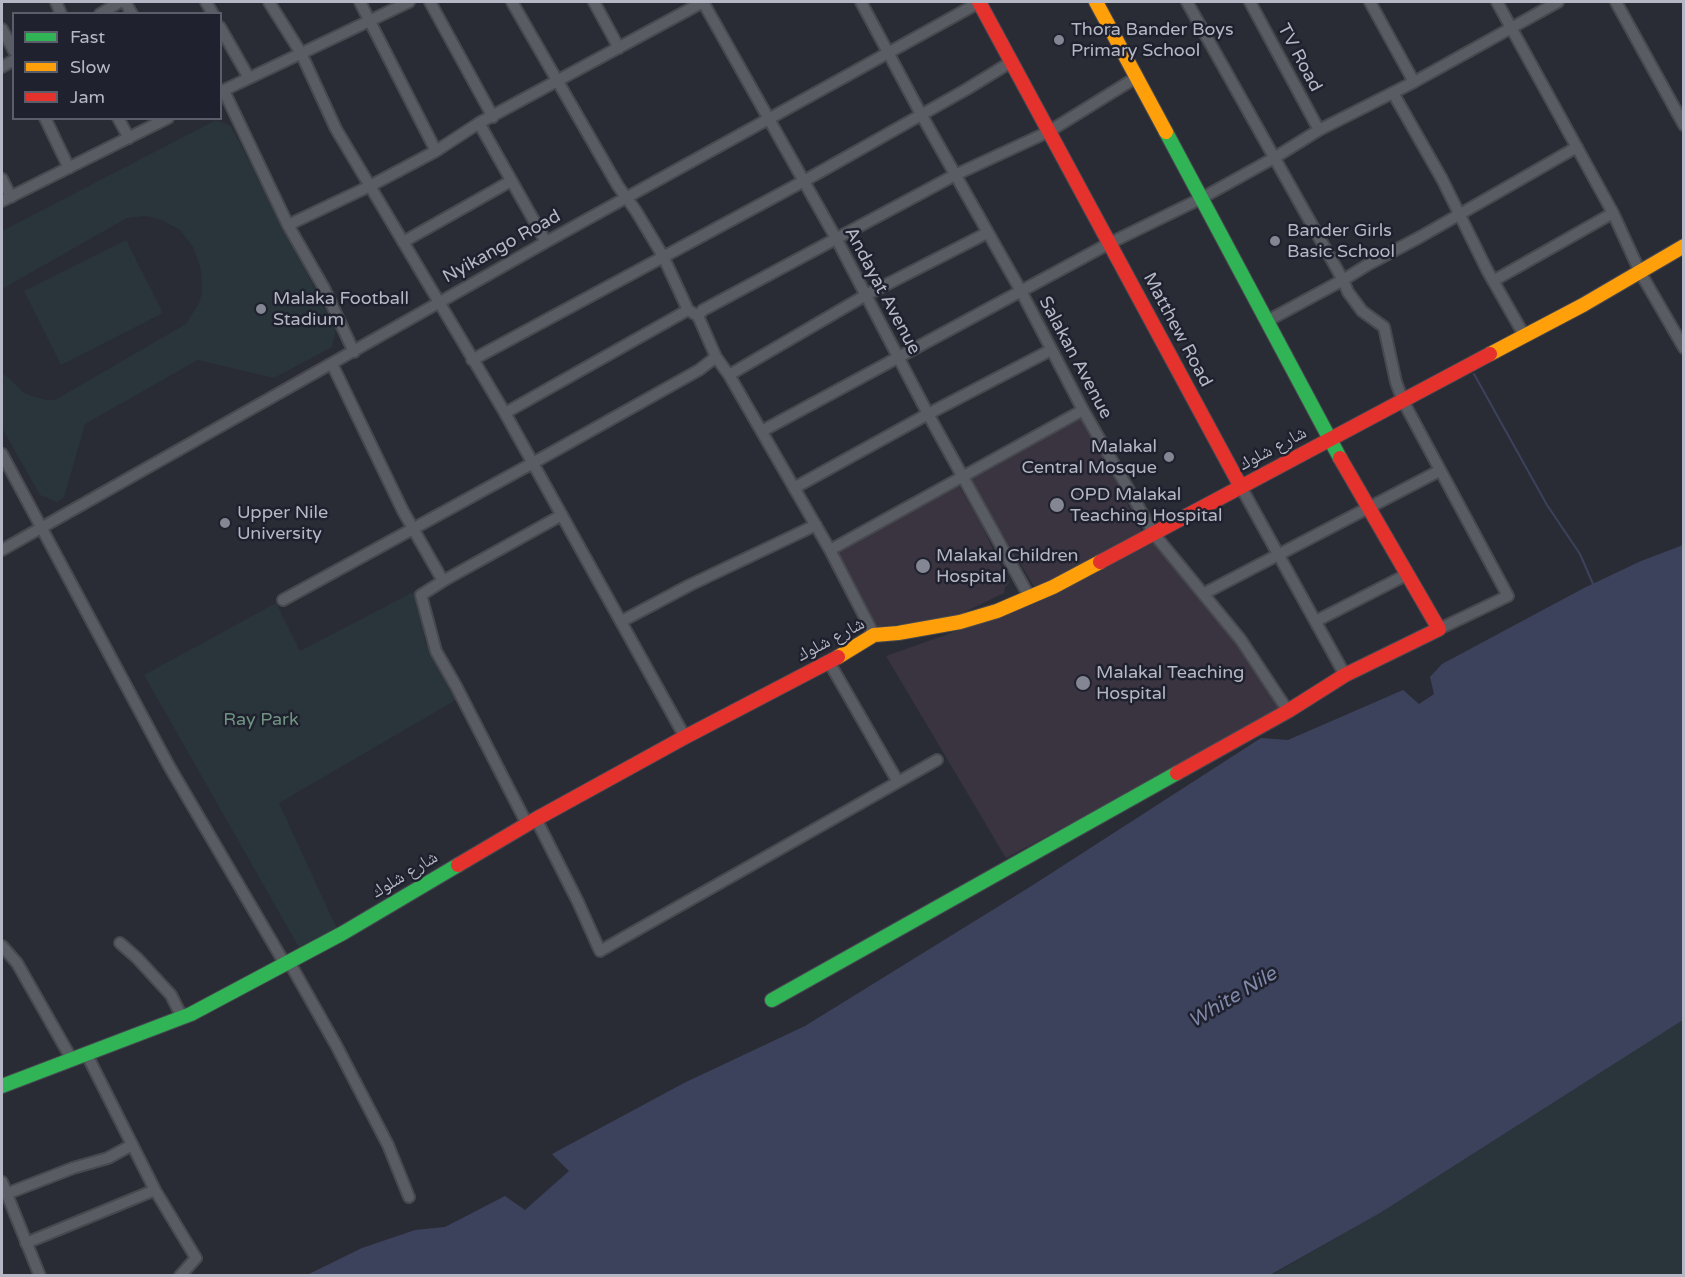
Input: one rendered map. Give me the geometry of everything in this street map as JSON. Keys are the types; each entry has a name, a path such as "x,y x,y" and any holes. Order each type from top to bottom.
{"street":[{"path":"103,12 120,2"},
{"path":"269,2 300,53 336,129 505,413 685,736"},
{"path":"360,2 436,151"},
{"path":"354,352 324,288 288,225 222,92 409,2"},
{"path":"430,2 493,117"},
{"path":"512,2 626,199 636,211 663,256 716,357 729,375 830,550 874,635"},
{"path":"594,2 620,48"},
{"path":"288,225 436,151 479,123 703,2"},
{"name":"Andayat Avenue","path":"703,2 837,240 928,414 1030,598"},
{"name":"Salakan Avenue","path":"861,2 1021,291 1083,410 1154,534 1241,640 1288,711"},
{"name":"Nyikango Road","path":"2,550 546,242 980,2"},
{"name":"Matthew Road","path":"980,2 1048,132 1345,675"},
{"path":"1096,2 1330,440 1438,629"},
{"path":"772,1000 1288,711 1345,675 1508,596 1403,401 1396,382 1384,327 1362,311 1348,292 1187,2"},
{"name":"TV Road","path":"1250,2 1319,130"},
{"path":"1370,2 1414,82"},
{"path":"1497,2 1613,213 1640,272 1683,348"},
{"path":"762,431 1110,243 1200,199 1319,130 1414,82 1557,2"},
{"path":"1616,2 1683,125"},
{"path":"2,29 12,47"},
{"path":"222,31 249,78"},
{"path":"472,360 804,181 1011,62"},
{"path":"505,413 693,313 704,310 837,240 955,175 1048,132 1137,77"},
{"path":"1393,93 1442,179 1493,281 1524,335"},
{"path":"46,120 69,168"},
{"path":"119,120 129,138"},
{"path":"2,179 6,199 164,120"},
{"path":"479,123 546,242"},
{"path":"1267,321 1378,261 1577,147"},
{"path":"403,242 511,181"},
{"path":"1493,281 1613,213"},
{"path":"729,375 866,295 987,233"},
{"name":"شارع شلوك","path":"2,1086 182,1017 247,985 343,933 531,822 685,736 829,662 874,635 960,622 1030,598 1583,305 1683,246"},
{"path":"794,488 928,414 1051,350"},
{"path":"283,600 699,370 716,357"},
{"path":"332,364 412,528 443,580"},
{"path":"830,550 1083,410"},
{"path":"2,454 170,766 285,964 292,967 336,1045 388,1145 409,1197"},
{"path":"1203,594 1439,471"},
{"path":"562,515 443,580 421,595 436,651 578,902 600,951 938,760"},
{"path":"622,621 690,585 816,525"},
{"path":"1316,621 1408,574"},
{"path":"829,662 898,782"},
{"path":"120,943 171,995 182,1017"},
{"path":"2,946 17,963 71,1058"},
{"path":"86,1053 155,1190 196,1257 180,1275"},
{"path":"6,1194 73,1168 108,1158 132,1144"},
{"path":"2,1182 40,1275"},
{"path":"26,1242 155,1190"}],"shaded area":[{"name":"OPD Malakal Teaching Hospital","path":"1081,414 1143,534 1036,590 969,477"},
{"name":"Malakal Children Hospital","path":"957,483 980,522 1009,583 1004,593 954,617 877,627 837,549"},
{"name":"Malakal Teaching Hospital","path":"1153,543 1237,643 1283,711 1006,858 886,656 1036,603"}],"green space":[{"name":"Malaka Football Stadium","path":"216,120 231,126 336,329 332,347 274,378 198,360 85,424 64,497 57,502 40,495 2,428 2,372 23,392 47,400 55,400 186,324 199,303 202,292 201,270 193,247 180,230 162,220 145,216 127,218 2,289 2,231"},
{"path":"126,240 163,313 61,365 24,291"},
{"name":"Ray Park","path":"417,590 425,642 456,700 279,803 338,931 301,951 144,675 276,603 300,651"},
{"path":"1683,1020 1683,1275 1270,1276 1380,1213"}],"water":[{"name":"White Nile","path":"1683,545 1683,1020 1380,1213 1270,1275 307,1275 362,1248 415,1230 445,1227 505,1196 525,1210 569,1171 552,1154 684,1083 805,1026 1033,885 1261,738 1288,740 1403,690 1419,704 1434,694 1430,677 1442,664 1584,588 1641,561"}],"waterway":[{"path":"1474,374 1547,505 1580,554 1593,584"}],"traffic: fast":[{"path":"1166,132 1340,458"},
{"path":"772,1000 1177,773"},
{"path":"2,1086 191,1014 343,933 458,865"}],"traffic: slow":[{"path":"1096,2 1166,132"},
{"path":"1490,354 1583,305 1684,246"},
{"path":"838,657 874,635 960,622 997,611 1053,587 1100,562"}],"traffic: jam":[{"path":"979,2 1241,487"},
{"path":"1100,562 1490,354"},
{"path":"1177,773 1288,711 1345,675 1439,629 1340,458"},
{"path":"458,865 685,737 838,657"}],"place":[{"name":"Thora Bander Boys Primary School","path":"1059,40"},
{"name":"Bander Girls Basic School","path":"1275,241"},
{"name":"Malaka Football Stadium","path":"261,309"},
{"name":"Malakal Central Mosque","path":"1169,457"},
{"name":"OPD Malakal Teaching Hospital","path":"1057,505"},
{"name":"Upper Nile University","path":"225,523"},
{"name":"Malakal Children Hospital","path":"923,566"},
{"name":"Malakal Teaching Hospital","path":"1083,683"}]}
